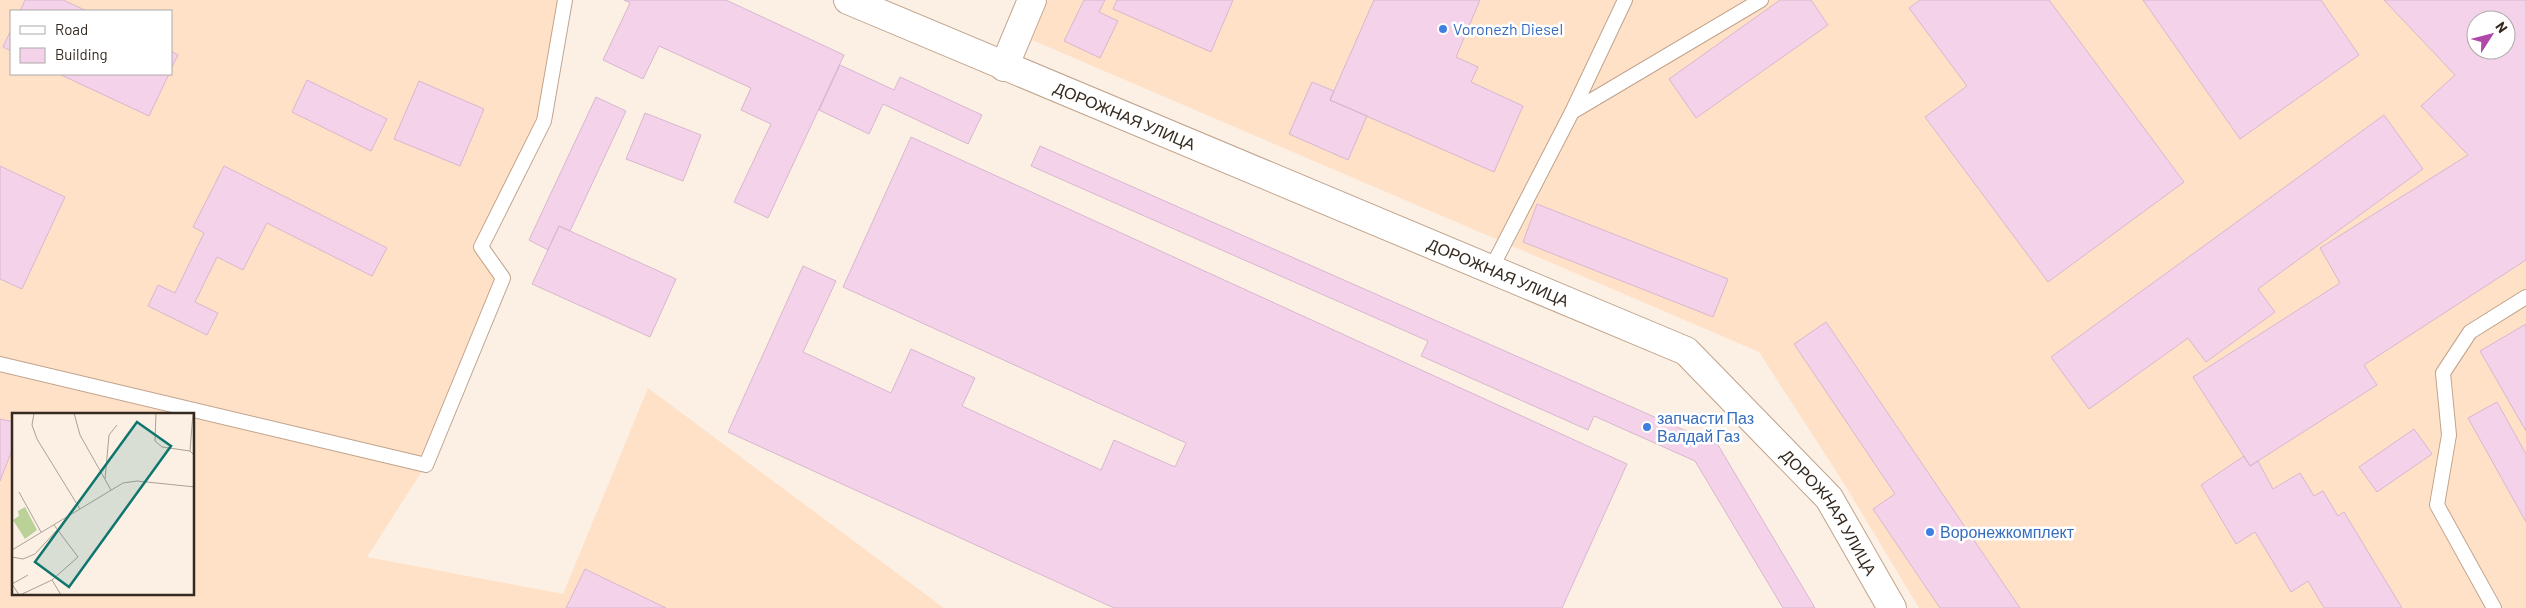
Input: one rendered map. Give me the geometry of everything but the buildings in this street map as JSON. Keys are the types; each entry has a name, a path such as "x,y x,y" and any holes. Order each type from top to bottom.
{"street":[{"name":"ДОРОЖНАЯ УЛИЦА","path":"848,0 1004,67 1686,351 1829,498 1892,608"},
{"path":"1004,67 1032,0"}],"lane":[{"path":"0,364 426,464 503,278 481,247 544,121 565,0"},
{"path":"1491,269 1572,112 1625,0"},
{"path":"1572,112 1761,0"},
{"path":"2494,608 2436,504 2449,435 2444,372 2470,332 2526,297"}],"shaded area":[{"path":"0,0 565,0 544,121 481,247 503,278 426,465 367,557 563,594 648,388 944,608 0,608"},
{"path":"1048,0 2526,0 2526,608 1919,608 1843,482 1759,352 1032,40"}],"place":[{"name":"Voronezh Diesel","path":"1443,29"},
{"name":"запчасти Паз Валдай Газ","path":"1647,427"},
{"name":"Воронежкомплект","path":"1930,532"}]}
